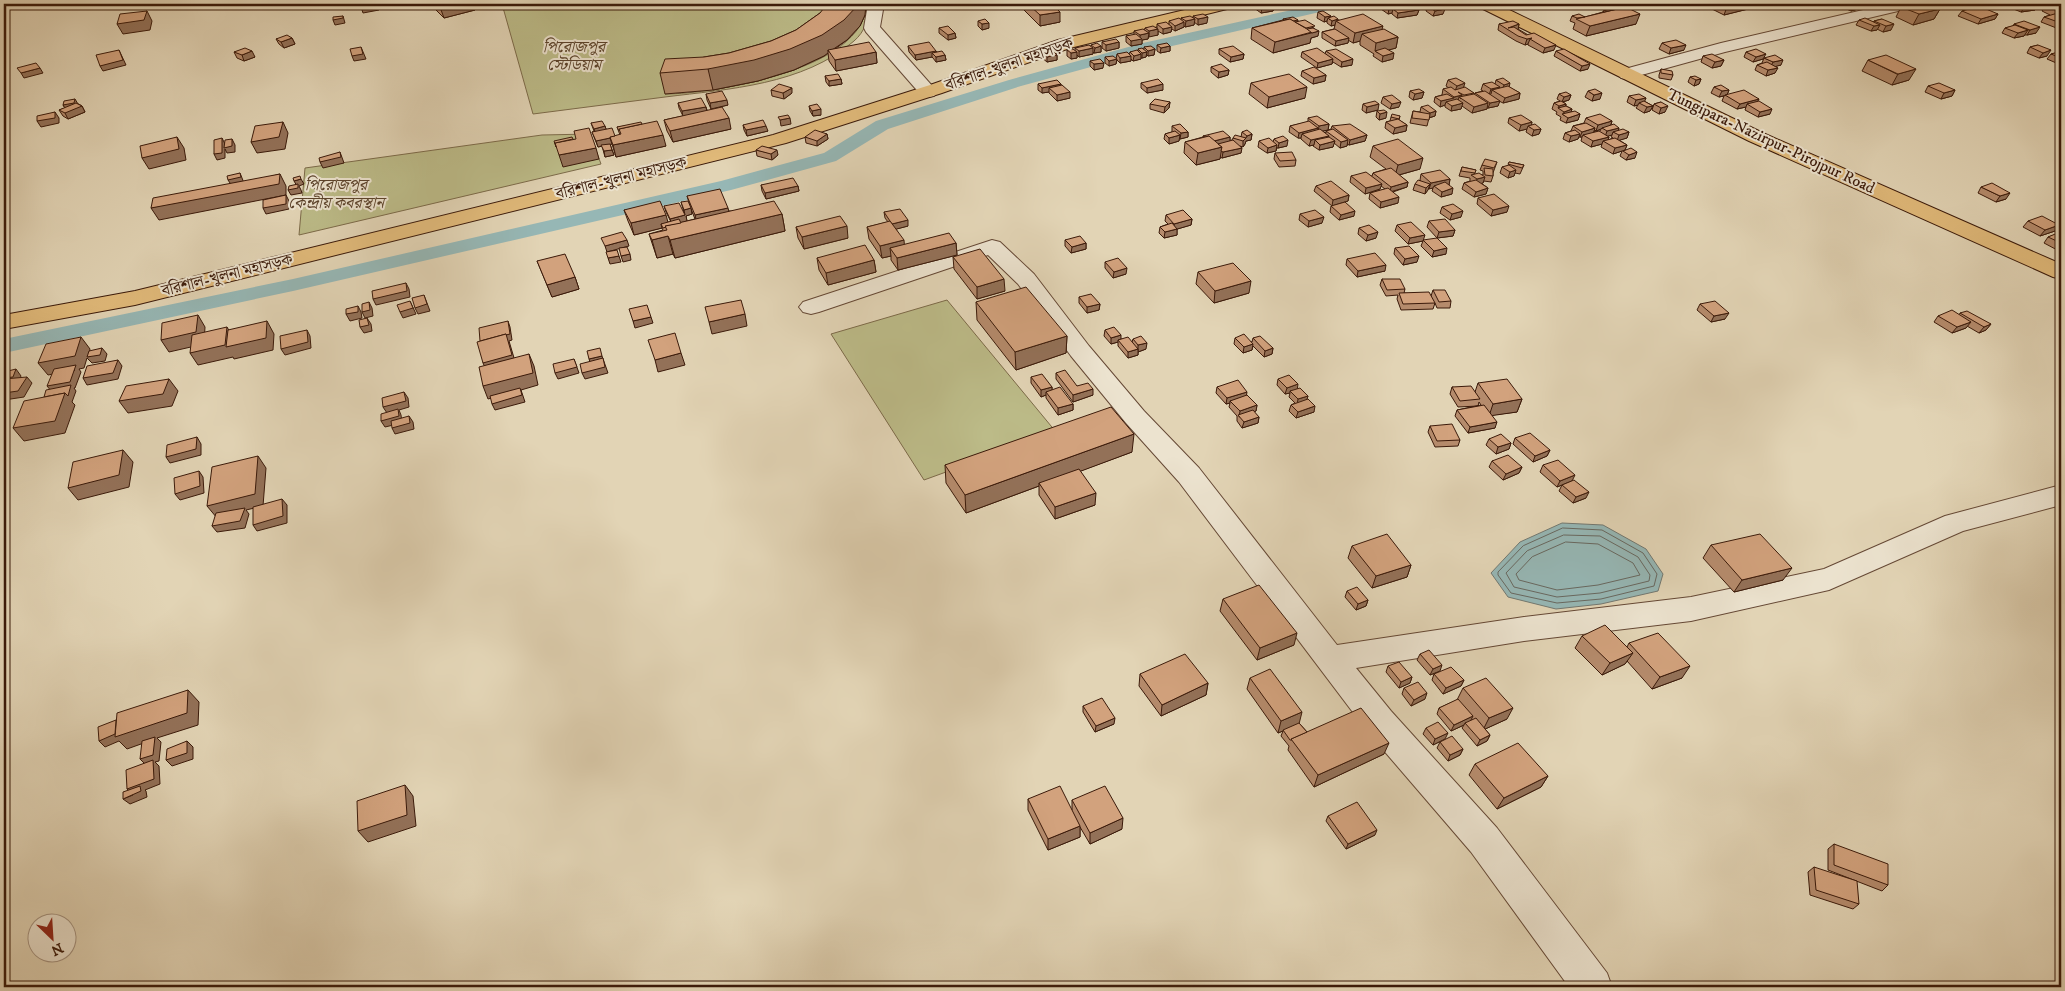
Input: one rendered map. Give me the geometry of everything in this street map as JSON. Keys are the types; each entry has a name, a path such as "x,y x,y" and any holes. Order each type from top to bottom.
{"main road":[{"name":"বরিশাল-খুলনা মহাসড়ক","path":"4,322 135,298 779,139 928,92 1064,44 1229,4"},
{"name":"Tungipara-Nazirpur-Pirojpur Road","path":"1485,4 1756,137 2061,272"}],"street":[{"path":"876,4 872,28 928,92"},
{"path":"1627,74 1721,48 1909,4"},
{"path":"811,307 992,247 1026,279 1080,351 1129,410 1189,475 1379,721 1484,840 1593,987"},
{"path":"1330,659 1524,629 1691,609 1829,579 1956,523 2061,495"}],"green space":[{"name":"পিরোজপুর স্টেডিয়াম","path":"502,4 836,4 836,11 665,94 688,93 750,83 815,61 841,45 859,27 866,4 872,4 864,29 854,41 834,56 789,76 714,91 533,114"},
{"name":"পিরোজপুর কেন্দ্রীয় কবরস্থান","path":"590,134 601,164 299,235 305,168 542,135"},
{"path":"947,300 1056,432 924,480 831,334"}],"water":[{"path":"1562,523 1603,525 1646,549 1663,574 1658,591 1601,604 1556,609 1508,597 1491,573 1520,542"}],"building":[{"path":"361,4 377,4 377,5 361,7"},
{"path":"436,4 454,4 440,7"},
{"path":"827,4 859,4 844,20 822,35 790,49 754,60 708,69 660,73 665,59 704,57 729,53 771,41 796,30 820,13"},
{"path":"1028,4 1052,4 1060,12 1040,15"},
{"path":"1256,4 1271,4 1274,5 1262,8"},
{"path":"1382,4 1392,4 1397,7 1389,9"},
{"path":"1437,4 1445,9 1435,11 1427,6"},
{"path":"1913,4 1931,4 1940,9 1919,14 1901,7"},
{"path":"2016,4 2036,4 2038,5 2025,7"},
{"path":"1411,5 1419,10 1398,13 1393,9"},
{"path":"1979,6 1998,14 1981,19 1962,11"},
{"path":"1626,7 1640,14 1590,26 1576,19"},
{"path":"1615,8 1617,9 1603,11"},
{"path":"147,11 144,20 117,24 120,14"},
{"path":"1323,11 1331,16 1325,17 1318,12"},
{"path":"2058,13 2061,14 2061,23 2044,17"},
{"path":"1203,14 1208,17 1198,19 1193,16"},
{"path":"1363,14 1383,26 1355,33 1336,21"},
{"path":"1579,14 1585,17 1577,18 1572,16"},
{"path":"343,16 343,18 333,20 333,17"},
{"path":"1190,16 1195,19 1186,21 1181,18"},
{"path":"1334,16 1338,19 1332,21 1328,18"},
{"path":"1293,17 1298,20 1283,19"},
{"path":"1179,18 1184,22 1175,26 1169,21"},
{"path":"1865,18 1880,25 1874,26 1859,20"},
{"path":"985,19 989,23 982,24 978,21"},
{"path":"1290,19 1312,32 1275,42 1252,28"},
{"path":"1882,19 1894,24 1886,26 1874,21"},
{"path":"1305,20 1315,26 1306,28 1295,22"},
{"path":"1513,21 1519,24 1508,28 1514,27 1526,35 1534,33 1556,45 1545,48 1530,39 1532,38 1527,39 1518,36 1499,24"},
{"path":"2024,21 2040,27 2030,30 2014,24"},
{"path":"1166,22 1172,27 1163,29 1157,24"},
{"path":"2015,25 2028,30 2018,33 2005,28"},
{"path":"948,26 955,33 948,35 939,28"},
{"path":"1153,26 1158,29 1149,31 1145,28"},
{"path":"1313,28 1319,31 1312,33 1307,29"},
{"path":"1143,29 1149,33 1140,35 1134,31"},
{"path":"1335,29 1349,38 1336,41 1322,32"},
{"path":"1384,29 1398,37 1376,43 1362,34"},
{"path":"1136,34 1142,39 1131,41 1126,36"},
{"path":"287,35 292,38 281,42 276,39"},
{"path":"1116,39 1119,42 1106,45 1102,42"},
{"path":"1676,40 1686,45 1671,48 1662,43"},
{"path":"869,42 876,52 835,60 828,50"},
{"path":"929,42 936,51 915,55 908,46"},
{"path":"1097,43 1101,46 1095,48 1091,45"},
{"path":"1167,43 1170,46 1161,48 1157,45"},
{"path":"1089,45 1093,48 1079,51 1075,48"},
{"path":"2038,45 2051,50 2043,53 2030,47"},
{"path":"1151,46 1155,49 1148,51 1144,47"},
{"path":"1233,46 1244,54 1231,57 1219,49"},
{"path":"361,47 363,54 352,56 350,49"},
{"path":"245,48 252,51 242,55 234,52"},
{"path":"1142,48 1147,52 1142,53 1138,49"},
{"path":"1317,48 1333,59 1318,63 1302,52"},
{"path":"1385,48 1394,53 1383,56 1375,51"},
{"path":"1073,49 1077,52 1071,53 1067,50"},
{"path":"1336,49 1353,59 1342,62 1326,51"},
{"path":"1564,49 1590,64 1582,66 1556,51"},
{"path":"1756,49 1766,54 1756,57 1746,52"},
{"path":"119,50 123,60 100,66 96,55"},
{"path":"1052,50 1057,55 1047,57 1041,52"},
{"path":"1137,50 1141,54 1134,56 1130,52"},
{"path":"942,51 945,55 936,57 932,53"},
{"path":"1127,52 1131,56 1120,58 1117,54"},
{"path":"2061,53 2061,58 2051,54"},
{"path":"1712,54 1724,60 1715,62 1703,56"},
{"path":"1775,55 1783,60 1773,62 1764,58"},
{"path":"1886,55 1916,69 1898,74 1868,60"},
{"path":"1113,56 1117,59 1109,61 1105,57"},
{"path":"1100,59 1104,63 1094,64 1090,61"},
{"path":"1767,62 1778,68 1768,70 1757,65"},
{"path":"36,63 40,68 21,73 17,68"},
{"path":"1221,64 1229,70 1219,72 1211,67"},
{"path":"1314,67 1326,75 1314,78 1302,71"},
{"path":"1661,69 1672,71 1673,75 1661,73"},
{"path":"838,74 841,79 829,81 825,76"},
{"path":"1289,74 1307,87 1269,97 1251,83"},
{"path":"1695,76 1701,79 1696,80 1690,77"},
{"path":"1456,78 1465,83 1457,86 1448,80"},
{"path":"1503,78 1510,83 1504,85 1496,80"},
{"path":"1158,79 1163,84 1147,88 1141,83"},
{"path":"1057,80 1061,84 1042,88 1038,84"},
{"path":"1492,82 1500,87 1491,89 1483,84"},
{"path":"1939,83 1955,90 1944,93 1928,86"},
{"path":"779,84 792,88 783,93 771,90"},
{"path":"1062,85 1070,92 1057,95 1049,88"},
{"path":"1721,85 1729,90 1722,91 1714,87"},
{"path":"1508,86 1520,93 1505,98 1492,90"},
{"path":"1451,87 1455,90 1465,87 1474,93 1464,95 1458,92 1462,95 1454,97 1443,89"},
{"path":"1419,89 1424,92 1415,94 1410,91"},
{"path":"1595,89 1602,93 1594,95 1588,91"},
{"path":"1744,90 1759,99 1740,104 1725,95"},
{"path":"722,91 727,100 710,103 706,94"},
{"path":"1485,91 1500,101 1490,103 1475,93"},
{"path":"1566,92 1571,95 1564,97 1559,94"},
{"path":"1447,94 1454,98 1441,101 1435,97"},
{"path":"1474,94 1488,103 1474,107 1459,97"},
{"path":"1639,94 1646,98 1636,100 1629,96"},
{"path":"1392,95 1401,102 1392,104 1383,97"},
{"path":"701,98 706,107 682,111 678,103"},
{"path":"75,99 74,103 63,105 64,101"},
{"path":"1155,99 1170,102 1165,107 1150,104"},
{"path":"1457,99 1463,103 1452,106 1446,102"},
{"path":"1375,101 1379,104 1367,107 1363,104"},
{"path":"1561,101 1566,104 1559,106 1554,103"},
{"path":"1644,101 1653,106 1647,107 1639,103"},
{"path":"1759,101 1772,109 1760,112 1747,104"},
{"path":"1661,102 1668,106 1661,108 1654,104"},
{"path":"76,103 82,106 65,113 59,110"},
{"path":"817,104 821,109 812,111 809,106"},
{"path":"1428,105 1436,111 1430,113 1421,107"},
{"path":"1566,106 1572,109 1564,112 1558,108"},
{"path":"722,107 729,118 670,131 664,120"},
{"path":"1384,110 1387,112 1380,114 1377,111"},
{"path":"1413,111 1430,114 1429,120 1412,118"},
{"path":"1575,111 1580,114 1568,118 1562,114"},
{"path":"55,112 55,118 37,121 37,116"},
{"path":"1392,114 1400,116 1399,119 1391,117"},
{"path":"1600,114 1612,121 1598,125 1586,118"},
{"path":"788,115 790,118 780,120 778,117"},
{"path":"1521,115 1532,122 1521,125 1509,118"},
{"path":"1317,116 1329,124 1319,126 1308,118"},
{"path":"1398,119 1407,125 1395,128 1386,122"},
{"path":"763,120 766,126 746,130 743,125"},
{"path":"602,121 605,126 594,129 591,123"},
{"path":"657,121 663,135 613,145 610,137 621,134 619,129"},
{"path":"1309,121 1318,128 1299,133 1290,126"},
{"path":"283,122 279,137 251,142 255,126"},
{"path":"641,122 642,124 619,129 619,131 617,127"},
{"path":"1586,123 1595,128 1582,132 1573,126"},
{"path":"1180,124 1188,132 1181,133 1172,126"},
{"path":"1350,124 1367,135 1350,140 1332,126"},
{"path":"1535,124 1541,129 1534,130 1528,126"},
{"path":"1614,124 1619,128 1607,131 1602,128"},
{"path":"589,128 596,148 559,155 555,143 576,139 574,131"},
{"path":"612,128 615,136 596,141 592,132"},
{"path":"1320,129 1329,136 1311,140 1302,134"},
{"path":"1333,129 1348,140 1341,142 1326,131"},
{"path":"1623,129 1629,132 1619,135 1613,132"},
{"path":"815,130 827,134 817,141 805,137"},
{"path":"1247,130 1252,134 1247,136 1242,132"},
{"path":"1575,130 1580,134 1571,136 1565,133"},
{"path":"1175,131 1180,135 1169,138 1165,134"},
{"path":"1223,131 1230,137 1214,141 1209,136 1203,136"},
{"path":"1599,131 1609,137 1593,141 1583,135"},
{"path":"1235,135 1246,138 1243,141 1233,138"},
{"path":"1209,136 1222,147 1198,153 1185,142"},
{"path":"1283,136 1288,140 1279,143 1274,139"},
{"path":"177,137 179,149 142,158 140,146"},
{"path":"572,137 573,139 555,143 556,147 554,141"},
{"path":"1329,137 1335,141 1320,145 1315,140"},
{"path":"222,138 222,153 214,154 214,140"},
{"path":"1269,138 1277,145 1268,148 1259,141"},
{"path":"1615,138 1627,145 1615,148 1603,141"},
{"path":"232,139 232,146 224,148 225,140"},
{"path":"1398,139 1423,158 1398,165 1373,146"},
{"path":"1233,140 1242,148 1221,151 1222,147 1218,144"},
{"path":"610,144 612,150 604,151 601,145"},
{"path":"762,146 777,150 771,154 756,150"},
{"path":"1631,148 1637,152 1629,155 1623,151"},
{"path":"340,152 341,157 320,162 319,158"},
{"path":"1292,152 1296,160 1280,161 1275,153"},
{"path":"1485,159 1497,162 1494,168 1482,165"},
{"path":"1509,162 1524,165 1522,168 1508,164"},
{"path":"1509,165 1516,170 1510,172 1502,167"},
{"path":"1462,167 1476,170 1475,173 1461,171"},
{"path":"1391,168 1408,182 1391,187 1373,173"},
{"path":"1484,168 1493,169 1493,176 1485,175"},
{"path":"1440,170 1450,179 1431,183 1421,174"},
{"path":"1366,172 1382,184 1366,188 1351,176"},
{"path":"240,173 241,177 228,180 227,176"},
{"path":"1479,173 1485,177 1477,179 1471,175"},
{"path":"280,174 279,184 151,208 153,198"},
{"path":"300,176 301,179 294,181 293,178"},
{"path":"793,178 798,186 765,193 761,185"},
{"path":"1418,180 1430,184 1426,188 1415,184"},
{"path":"1476,180 1488,188 1476,192 1464,183"},
{"path":"320,181 321,186 314,187 312,182"},
{"path":"1331,181 1349,195 1333,200 1316,186"},
{"path":"1445,182 1453,188 1442,192 1434,186"},
{"path":"1992,183 2010,193 2000,196 1981,187"},
{"path":"298,184 298,188 288,190 289,186"},
{"path":"1388,188 1399,197 1381,202 1370,193"},
{"path":"720,189 728,208 695,215 687,196"},
{"path":"1494,194 1509,206 1493,210 1478,198"},
{"path":"286,195 286,204 263,208 263,200"},
{"path":"660,201 666,215 631,223 624,210"},
{"path":"688,201 691,208 684,210 681,202"},
{"path":"774,201 782,214 670,240 668,236 652,240 649,234 667,230 665,226"},
{"path":"1345,202 1355,211 1341,215 1331,206"},
{"path":"679,203 685,215 670,219 664,206"},
{"path":"1453,204 1463,211 1452,214 1442,207"},
{"path":"900,209 908,220 892,224 884,212"},
{"path":"1183,210 1192,219 1174,224 1166,215"},
{"path":"1315,210 1324,217 1309,221 1300,214"},
{"path":"840,216 847,226 802,237 796,227"},
{"path":"2042,216 2059,225 2045,230 2028,221"},
{"path":"679,219 681,223 663,228 661,224"},
{"path":"1445,219 1455,230 1439,232 1429,221"},
{"path":"890,221 904,240 880,246 867,227"},
{"path":"1411,222 1425,235 1410,238 1397,225"},
{"path":"1172,223 1177,229 1165,232 1160,227"},
{"path":"1369,225 1378,232 1368,235 1359,228"},
{"path":"622,232 627,240 605,246 601,238"},
{"path":"2060,232 2061,243 2048,237"},
{"path":"949,233 956,243 897,258 890,248"},
{"path":"1080,236 1086,243 1072,247 1065,240"},
{"path":"1437,238 1447,248 1434,251 1423,240"},
{"path":"865,245 874,260 826,273 817,258"},
{"path":"1409,246 1419,256 1405,259 1395,248"},
{"path":"627,247 630,254 621,256 619,248"},
{"path":"980,249 1004,279 977,287 953,257"},
{"path":"617,250 619,256 608,258 606,252"},
{"path":"1375,253 1386,265 1358,271 1347,259"},
{"path":"565,254 575,277 547,285 537,261"},
{"path":"1118,258 1127,268 1114,272 1105,262"},
{"path":"1233,263 1251,281 1215,291 1198,272"},
{"path":"1382,279 1400,279 1405,289 1387,290"},
{"path":"406,283 407,291 373,299 372,291"},
{"path":"1026,287 1067,336 1015,352 976,302"},
{"path":"1433,290 1445,290 1451,301 1439,302"},
{"path":"1429,292 1435,303 1403,304 1399,293"},
{"path":"1091,294 1100,304 1087,307 1079,297"},
{"path":"424,295 427,304 415,308 412,298"},
{"path":"741,300 745,314 709,322 705,307"},
{"path":"410,301 413,308 400,312 397,305"},
{"path":"1715,301 1729,313 1714,316 1700,304"},
{"path":"369,302 370,310 362,312 362,304"},
{"path":"647,305 651,317 633,321 629,309"},
{"path":"358,306 358,312 346,314 346,309"},
{"path":"1952,310 1971,322 1957,327 1938,316"},
{"path":"1967,311 1991,324 1984,327 1960,313"},
{"path":"198,315 196,332 161,340 162,323"},
{"path":"367,318 369,325 360,327 359,320"},
{"path":"267,321 266,338 226,347 228,330"},
{"path":"508,321 510,334 480,341 479,328"},
{"path":"227,327 225,345 190,353 192,335"},
{"path":"1114,327 1121,335 1111,338 1105,330"},
{"path":"307,330 308,342 281,349 280,336"},
{"path":"675,333 681,353 655,360 648,340"},
{"path":"506,334 512,355 483,363 477,342"},
{"path":"1244,334 1253,344 1244,347 1235,338"},
{"path":"1141,336 1147,343 1138,345 1133,339"},
{"path":"1260,336 1273,348 1265,351 1253,338"},
{"path":"81,337 75,356 38,363 46,344"},
{"path":"1128,337 1138,349 1128,352 1118,340"},
{"path":"102,348 100,355 87,357 89,351"},
{"path":"600,348 602,356 589,359 587,351"},
{"path":"529,354 533,373 483,386 479,367"},
{"path":"603,358 605,367 582,373 580,364"},
{"path":"574,359 577,367 555,373 553,364"},
{"path":"118,360 113,373 83,378 87,366"},
{"path":"76,365 70,382 47,386 54,369"},
{"path":"16,369 13,377 4,378 4,372"},
{"path":"1065,370 1077,386 1088,383 1093,389 1073,395 1056,373"},
{"path":"1042,374 1052,387 1041,390 1031,377"},
{"path":"1289,375 1298,384 1287,388 1278,379"},
{"path":"27,377 18,391 4,393 4,379"},
{"path":"169,379 163,394 119,401 126,386"},
{"path":"1507,379 1522,399 1493,404 1478,383"},
{"path":"1238,380 1247,392 1227,398 1217,387"},
{"path":"71,385 68,396 65,393 44,397 46,390"},
{"path":"1471,386 1480,399 1460,401 1452,387"},
{"path":"1060,387 1073,404 1058,408 1046,392"},
{"path":"520,388 522,395 492,404 490,396"},
{"path":"1300,388 1308,396 1298,399 1290,391"},
{"path":"404,392 406,401 383,407 382,398"},
{"path":"65,393 55,421 13,428 24,401"},
{"path":"1247,395 1257,405 1240,411 1230,401"},
{"path":"1308,399 1315,406 1298,412 1291,405"},
{"path":"1484,405 1497,422 1470,427 1457,410"},
{"path":"1111,407 1134,434 965,495 945,465"},
{"path":"398,409 399,416 381,421 381,414"},
{"path":"1253,410 1259,417 1244,422 1238,415"},
{"path":"409,416 410,423 392,428 391,421"},
{"path":"1452,424 1460,440 1437,441 1430,426"},
{"path":"1530,433 1550,450 1535,456 1515,438"},
{"path":"1501,434 1511,443 1498,447 1489,439"},
{"path":"197,437 196,449 166,457 167,445"},
{"path":"123,450 119,475 68,488 73,462"},
{"path":"1508,455 1522,467 1506,474 1492,461"},
{"path":"258,456 255,494 207,506 212,467"},
{"path":"1558,460 1575,475 1560,481 1543,465"},
{"path":"1079,469 1096,493 1055,507 1039,483"},
{"path":"199,471 200,486 175,494 174,478"},
{"path":"1574,480 1589,492 1576,497 1562,485"},
{"path":"282,499 283,516 253,525 253,507"},
{"path":"245,508 240,521 212,526 216,513"},
{"path":"1387,534 1411,565 1376,576 1352,546"},
{"path":"1760,534 1792,568 1742,580 1711,545"},
{"path":"1259,585 1297,633 1260,648 1223,599"},
{"path":"1357,587 1368,600 1358,604 1347,591"},
{"path":"1605,625 1633,653 1610,663 1582,636"},
{"path":"1658,633 1690,666 1660,677 1629,643"},
{"path":"1429,650 1442,665 1433,669 1420,654"},
{"path":"1185,654 1208,683 1162,705 1140,674"},
{"path":"1399,662 1412,677 1401,682 1388,666"},
{"path":"1451,667 1464,680 1446,688 1434,674"},
{"path":"1270,669 1302,712 1281,721 1250,678"},
{"path":"1486,678 1513,708 1489,718 1463,688"},
{"path":"1418,682 1427,693 1414,700 1404,688"},
{"path":"188,690 187,713 115,737 117,713"},
{"path":"1102,698 1115,718 1096,726 1083,706"},
{"path":"1458,699 1473,716 1454,725 1439,708"},
{"path":"1361,708 1389,743 1318,775 1291,739"},
{"path":"1476,718 1490,735 1480,740 1465,723"},
{"path":"116,720 115,734 99,741 98,727"},
{"path":"1438,722 1448,733 1435,739 1426,728"},
{"path":"1299,723 1307,732 1290,740 1283,730"},
{"path":"1452,736 1463,749 1450,755 1440,742"},
{"path":"155,737 153,755 140,759 142,741"},
{"path":"187,741 187,753 166,760 167,749"},
{"path":"1518,743 1548,776 1504,798 1475,764"},
{"path":"153,760 154,779 127,789 126,770"},
{"path":"405,785 407,815 358,831 357,801"},
{"path":"140,786 141,791 123,799 123,792"},
{"path":"1060,786 1080,826 1048,839 1028,799"},
{"path":"1105,786 1123,818 1090,833 1072,800"},
{"path":"1357,802 1377,830 1348,844 1328,816"},
{"path":"1834,844 1888,864 1888,885 1834,865"},
{"path":"1814,867 1857,881 1859,904 1816,890"}],"waterway":[{"path":"4,346 293,285 724,186 830,157 882,125 1015,83 1143,48 1337,4"}]}
